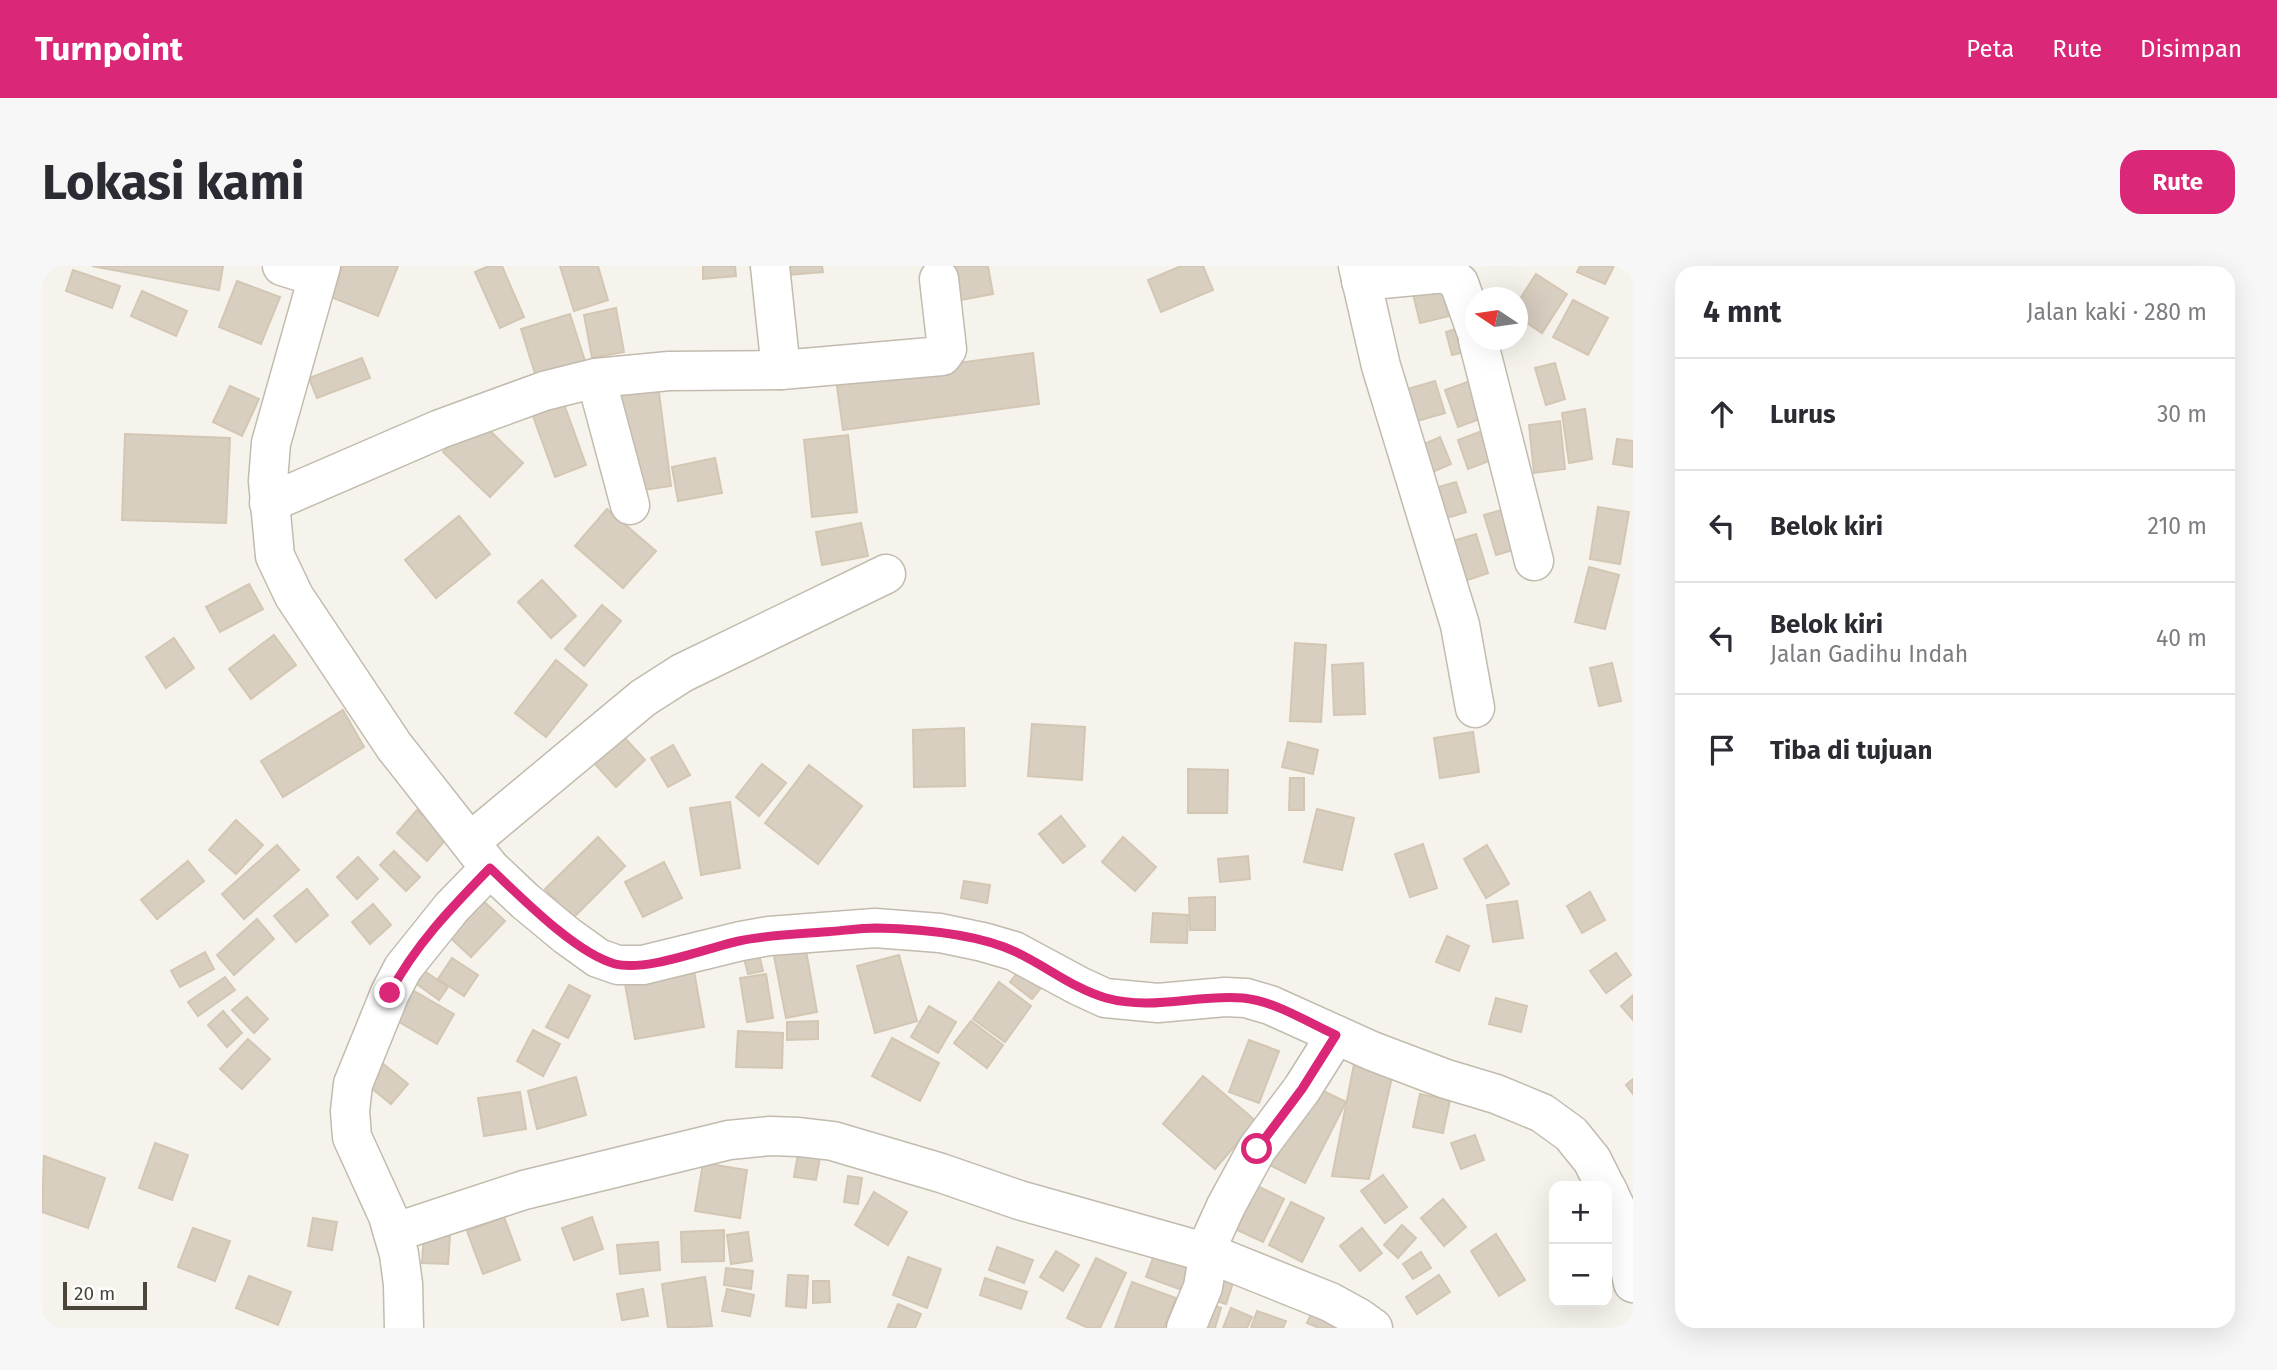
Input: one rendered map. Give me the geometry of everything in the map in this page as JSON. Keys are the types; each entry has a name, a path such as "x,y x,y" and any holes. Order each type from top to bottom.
{"street":[{"path":"770,266 781,370"},
{"path":"307,270 271,443 268,481 275,556 294,596 394,746 480,855 525,901 598,958 618,965 643,965 769,936 875,928 940,933 1014,951 1105,998 1158,1003 1226,997 1246,998 1270,1005 1372,1051 1542,1113 1571,1133 1592,1160 1602,1181"},
{"path":"1465,301 1459,283 1446,273 1360,274 1381,366 1460,625 1475,708"},
{"path":"269,503 440,429 544,391 596,378 669,371 781,370 942,356 947,349 939,279"},
{"path":"1481,350 1534,561"},
{"path":"596,378 630,505"},
{"path":"404,1328 399,1254 387,1216 352,1137 350,1111 353,1084 403,968 452,907 480,855 643,698 682,673 886,574"},
{"path":"1186,1328 1203,1287 1209,1246 1257,1149 1302,1089 1336,1035"},
{"path":"387,1216 524,1190 729,1140 770,1136 799,1137 833,1141 1019,1200 1209,1246 1330,1302 1373,1328"},
{"path":"1612,1200 1619,1215 1633,1283"}],"building":[{"path":"92,266 223,266 219,290"},
{"path":"343,266 398,266 378,316 331,297"},
{"path":"489,266 502,266 524,317 500,328 475,272"},
{"path":"560,266 598,266 608,300 574,311"},
{"path":"703,266 735,266 736,276 703,279"},
{"path":"774,266 822,266 823,272 775,276"},
{"path":"944,266 988,266 993,294 950,302"},
{"path":"1181,266 1203,266 1213,290 1161,312 1148,280"},
{"path":"1580,266 1614,266 1605,284 1577,272"},
{"path":"73,270 120,286 112,308 66,291"},
{"path":"1536,274 1567,294 1542,333 1528,324 1528,287"},
{"path":"237,281 280,297 261,344 219,327"},
{"path":"1441,287 1449,316 1420,323 1413,294"},
{"path":"142,291 187,311 176,336 131,316"},
{"path":"1573,300 1608,318 1588,355 1553,337"},
{"path":"616,308 624,352 592,358 584,315"},
{"path":"570,314 586,364 537,380 521,329"},
{"path":"1465,326 1465,350 1473,350 1452,355 1446,332"},
{"path":"1033,353 1039,404 843,430 836,379"},
{"path":"362,358 370,378 317,398 309,378"},
{"path":"1555,363 1565,399 1546,405 1535,368"},
{"path":"657,377 671,486 629,492 615,382"},
{"path":"1481,377 1494,414 1458,427 1445,390"},
{"path":"1435,381 1445,413 1403,425 1394,393"},
{"path":"230,386 259,399 242,436 213,422"},
{"path":"564,404 586,465 555,477 533,416"},
{"path":"1585,409 1592,459 1569,463 1562,413"},
{"path":"477,418 523,463 490,497 443,452"},
{"path":"1560,421 1565,469 1534,473 1529,425"},
{"path":"1495,426 1505,455 1468,469 1458,440"},
{"path":"125,434 230,438 226,523 122,520"},
{"path":"848,435 857,512 812,517 804,440"},
{"path":"1440,437 1451,464 1419,478 1408,451"},
{"path":"1617,439 1633,441 1633,467 1613,464"},
{"path":"715,458 722,493 678,501 672,467"},
{"path":"1456,482 1466,512 1431,523 1422,492"},
{"path":"1516,506 1527,546 1496,555 1484,515"},
{"path":"1598,507 1629,512 1620,564 1590,559"},
{"path":"607,509 656,551 623,588 575,546"},
{"path":"459,516 490,554 436,598 405,560"},
{"path":"861,523 868,556 822,565 816,532"},
{"path":"1476,534 1488,573 1453,585 1440,545"},
{"path":"1589,567 1619,575 1605,629 1575,622"},
{"path":"542,580 576,616 551,638 518,602"},
{"path":"249,584 263,609 220,632 206,607"},
{"path":"602,605 621,621 584,666 565,649"},
{"path":"274,635 296,665 251,699 229,669"},
{"path":"174,638 194,668 166,688 146,657"},
{"path":"1295,643 1326,645 1321,722 1290,721"},
{"path":"556,660 587,685 546,737 515,713"},
{"path":"1363,663 1365,714 1334,715 1332,665"},
{"path":"1612,663 1621,701 1599,706 1590,668"},
{"path":"343,710 364,747 283,797 261,761"},
{"path":"1032,724 1085,727 1082,780 1028,776"},
{"path":"613,725 645,760 616,787 584,752"},
{"path":"964,728 965,786 914,787 913,730"},
{"path":"1473,732 1479,772 1440,778 1434,738"},
{"path":"1288,742 1318,750 1313,774 1282,767"},
{"path":"673,745 690,775 668,787 651,758"},
{"path":"762,764 786,783 759,816 736,797"},
{"path":"809,765 862,806 818,864 765,823"},
{"path":"1188,769 1228,770 1227,813 1188,813"},
{"path":"1290,778 1304,778 1304,810 1289,810"},
{"path":"730,802 740,868 701,875 690,808"},
{"path":"1317,809 1354,818 1342,870 1304,862"},
{"path":"417,810 448,837 427,861 397,833"},
{"path":"1061,816 1085,846 1063,863 1039,834"},
{"path":"236,820 263,845 236,874 209,850"},
{"path":"598,837 625,866 573,918 545,889"},
{"path":"1123,837 1156,867 1135,891 1102,862"},
{"path":"1423,844 1437,888 1410,897 1395,854"},
{"path":"277,845 299,870 244,919 222,894"},
{"path":"1487,845 1509,884 1486,898 1464,859"},
{"path":"394,851 420,877 406,891 380,865"},
{"path":"1248,856 1250,879 1220,882 1218,859"},
{"path":"358,857 378,879 357,899 337,877"},
{"path":"188,861 204,881 157,919 141,900"},
{"path":"664,862 682,898 643,917 625,882"},
{"path":"964,881 990,885 987,903 961,898"},
{"path":"307,889 328,915 296,942 274,916"},
{"path":"1590,892 1605,920 1582,933 1567,906"},
{"path":"477,895 505,921 471,957 444,932"},
{"path":"1215,897 1215,930 1190,930 1189,898"},
{"path":"1517,901 1523,938 1493,942 1487,905"},
{"path":"373,904 391,925 370,944 352,922"},
{"path":"1153,913 1188,915 1187,943 1151,942"},
{"path":"257,919 274,939 234,975 217,955"},
{"path":"1447,936 1469,946 1459,971 1436,962"},
{"path":"756,942 763,971 748,974 741,946"},
{"path":"805,945 817,1012 786,1018 773,951"},
{"path":"205,952 214,969 180,987 171,971"},
{"path":"1616,953 1631,975 1606,993 1590,971"},
{"path":"899,955 917,1021 875,1033 857,966"},
{"path":"452,958 478,975 464,996 438,979"},
{"path":"411,962 448,987 439,1000 403,974"},
{"path":"1022,967 1044,984 1032,999 1010,982"},
{"path":"694,971 704,1027 635,1039 625,984"},
{"path":"766,974 773,1018 747,1022 740,978"},
{"path":"225,977 235,990 198,1016 188,1002"},
{"path":"999,982 1031,1006 1005,1042 973,1019"},
{"path":"569,985 590,996 568,1038 546,1027"},
{"path":"409,988 454,1014 437,1044 392,1018"},
{"path":"1633,995 1633,1020 1621,1006"},
{"path":"247,997 268,1019 254,1033 232,1010"},
{"path":"1496,998 1527,1006 1521,1032 1489,1024"},
{"path":"929,1006 956,1022 938,1053 911,1037"},
{"path":"223,1011 242,1033 227,1047 208,1025"},
{"path":"818,1021 818,1039 787,1040 787,1022"},
{"path":"971,1021 1003,1045 987,1068 954,1043"},
{"path":"533,1030 560,1044 543,1076 517,1061"},
{"path":"738,1031 783,1033 782,1068 736,1067"},
{"path":"892,1038 939,1063 920,1101 872,1076"},
{"path":"248,1039 270,1059 242,1089 220,1069"},
{"path":"1249,1040 1279,1051 1259,1103 1229,1092"},
{"path":"376,1058 408,1084 391,1104 359,1078"},
{"path":"1355,1059 1393,1073 1369,1179 1332,1176"},
{"path":"1203,1076 1256,1121 1215,1169 1163,1124"},
{"path":"576,1077 586,1115 537,1129 528,1091"},
{"path":"1633,1079 1633,1094 1626,1085"},
{"path":"1309,1084 1346,1102 1305,1183 1268,1164"},
{"path":"520,1092 526,1129 484,1136 478,1098"},
{"path":"1420,1094 1450,1100 1443,1133 1413,1127"},
{"path":"1475,1135 1484,1160 1461,1169 1451,1143"},
{"path":"800,1142 822,1146 816,1180 794,1177"},
{"path":"155,1143 188,1155 172,1200 139,1188"},
{"path":"44,1156 105,1178 88,1228 42,1212"},
{"path":"703,1163 747,1170 740,1218 695,1211"},
{"path":"1383,1175 1407,1207 1385,1223 1361,1191"},
{"path":"848,1176 862,1178 858,1204 844,1202"},
{"path":"1245,1180 1284,1199 1263,1242 1224,1224"},
{"path":"874,1192 907,1212 888,1245 855,1225"},
{"path":"1443,1199 1466,1227 1444,1246 1421,1218"},
{"path":"1291,1202 1324,1218 1302,1262 1269,1245"},
{"path":"504,1217 520,1260 483,1274 467,1231"},
{"path":"592,1217 603,1249 574,1260 562,1228"},
{"path":"313,1218 337,1222 332,1250 308,1246"},
{"path":"1402,1225 1416,1238 1398,1258 1384,1245"},
{"path":"193,1228 230,1241 215,1281 178,1267"},
{"path":"1362,1228 1382,1253 1360,1271 1340,1246"},
{"path":"724,1230 724,1261 682,1262 681,1232"},
{"path":"748,1232 752,1261 731,1264 727,1235"},
{"path":"424,1234 450,1236 448,1264 422,1263"},
{"path":"1496,1234 1525,1280 1499,1296 1471,1251"},
{"path":"658,1242 660,1270 620,1274 617,1245"},
{"path":"997,1247 1033,1260 1024,1283 989,1270"},
{"path":"1157,1247 1193,1260 1182,1290 1146,1277"},
{"path":"1056,1251 1079,1265 1063,1291 1040,1277"},
{"path":"1421,1252 1431,1268 1413,1279 1403,1264"},
{"path":"908,1257 941,1269 927,1308 893,1295"},
{"path":"1096,1258 1126,1273 1100,1328 1088,1328 1067,1318"},
{"path":"726,1268 753,1271 751,1289 724,1285"},
{"path":"1238,1268 1226,1304 1203,1297"},
{"path":"788,1275 808,1276 806,1308 786,1306"},
{"path":"1439,1275 1450,1292 1417,1314 1406,1297"},
{"path":"249,1276 291,1292 278,1325 236,1308"},
{"path":"705,1277 712,1326 668,1328 662,1284"},
{"path":"985,1278 1027,1292 1021,1309 980,1295"},
{"path":"813,1281 829,1281 830,1302 813,1303"},
{"path":"1132,1282 1176,1298 1164,1328 1115,1328"},
{"path":"643,1289 648,1316 622,1320 617,1294"},
{"path":"727,1289 754,1295 750,1316 722,1311"},
{"path":"1318,1299 1339,1328 1319,1328 1307,1323"},
{"path":"1199,1301 1221,1308 1215,1328 1191,1328"},
{"path":"898,1304 921,1314 915,1328 888,1328"},
{"path":"1231,1308 1252,1317 1247,1328 1223,1328"},
{"path":"1257,1311 1286,1321 1283,1328 1251,1328"}],"route":[{"path":"390,993 403,968 425,939 490,868 566,935 598,958 618,965 643,965 769,936 875,928 940,933 1014,951 1105,998 1158,1003 1226,997 1246,998 1270,1005 1336,1035 1302,1089 1257,1149"}]}
